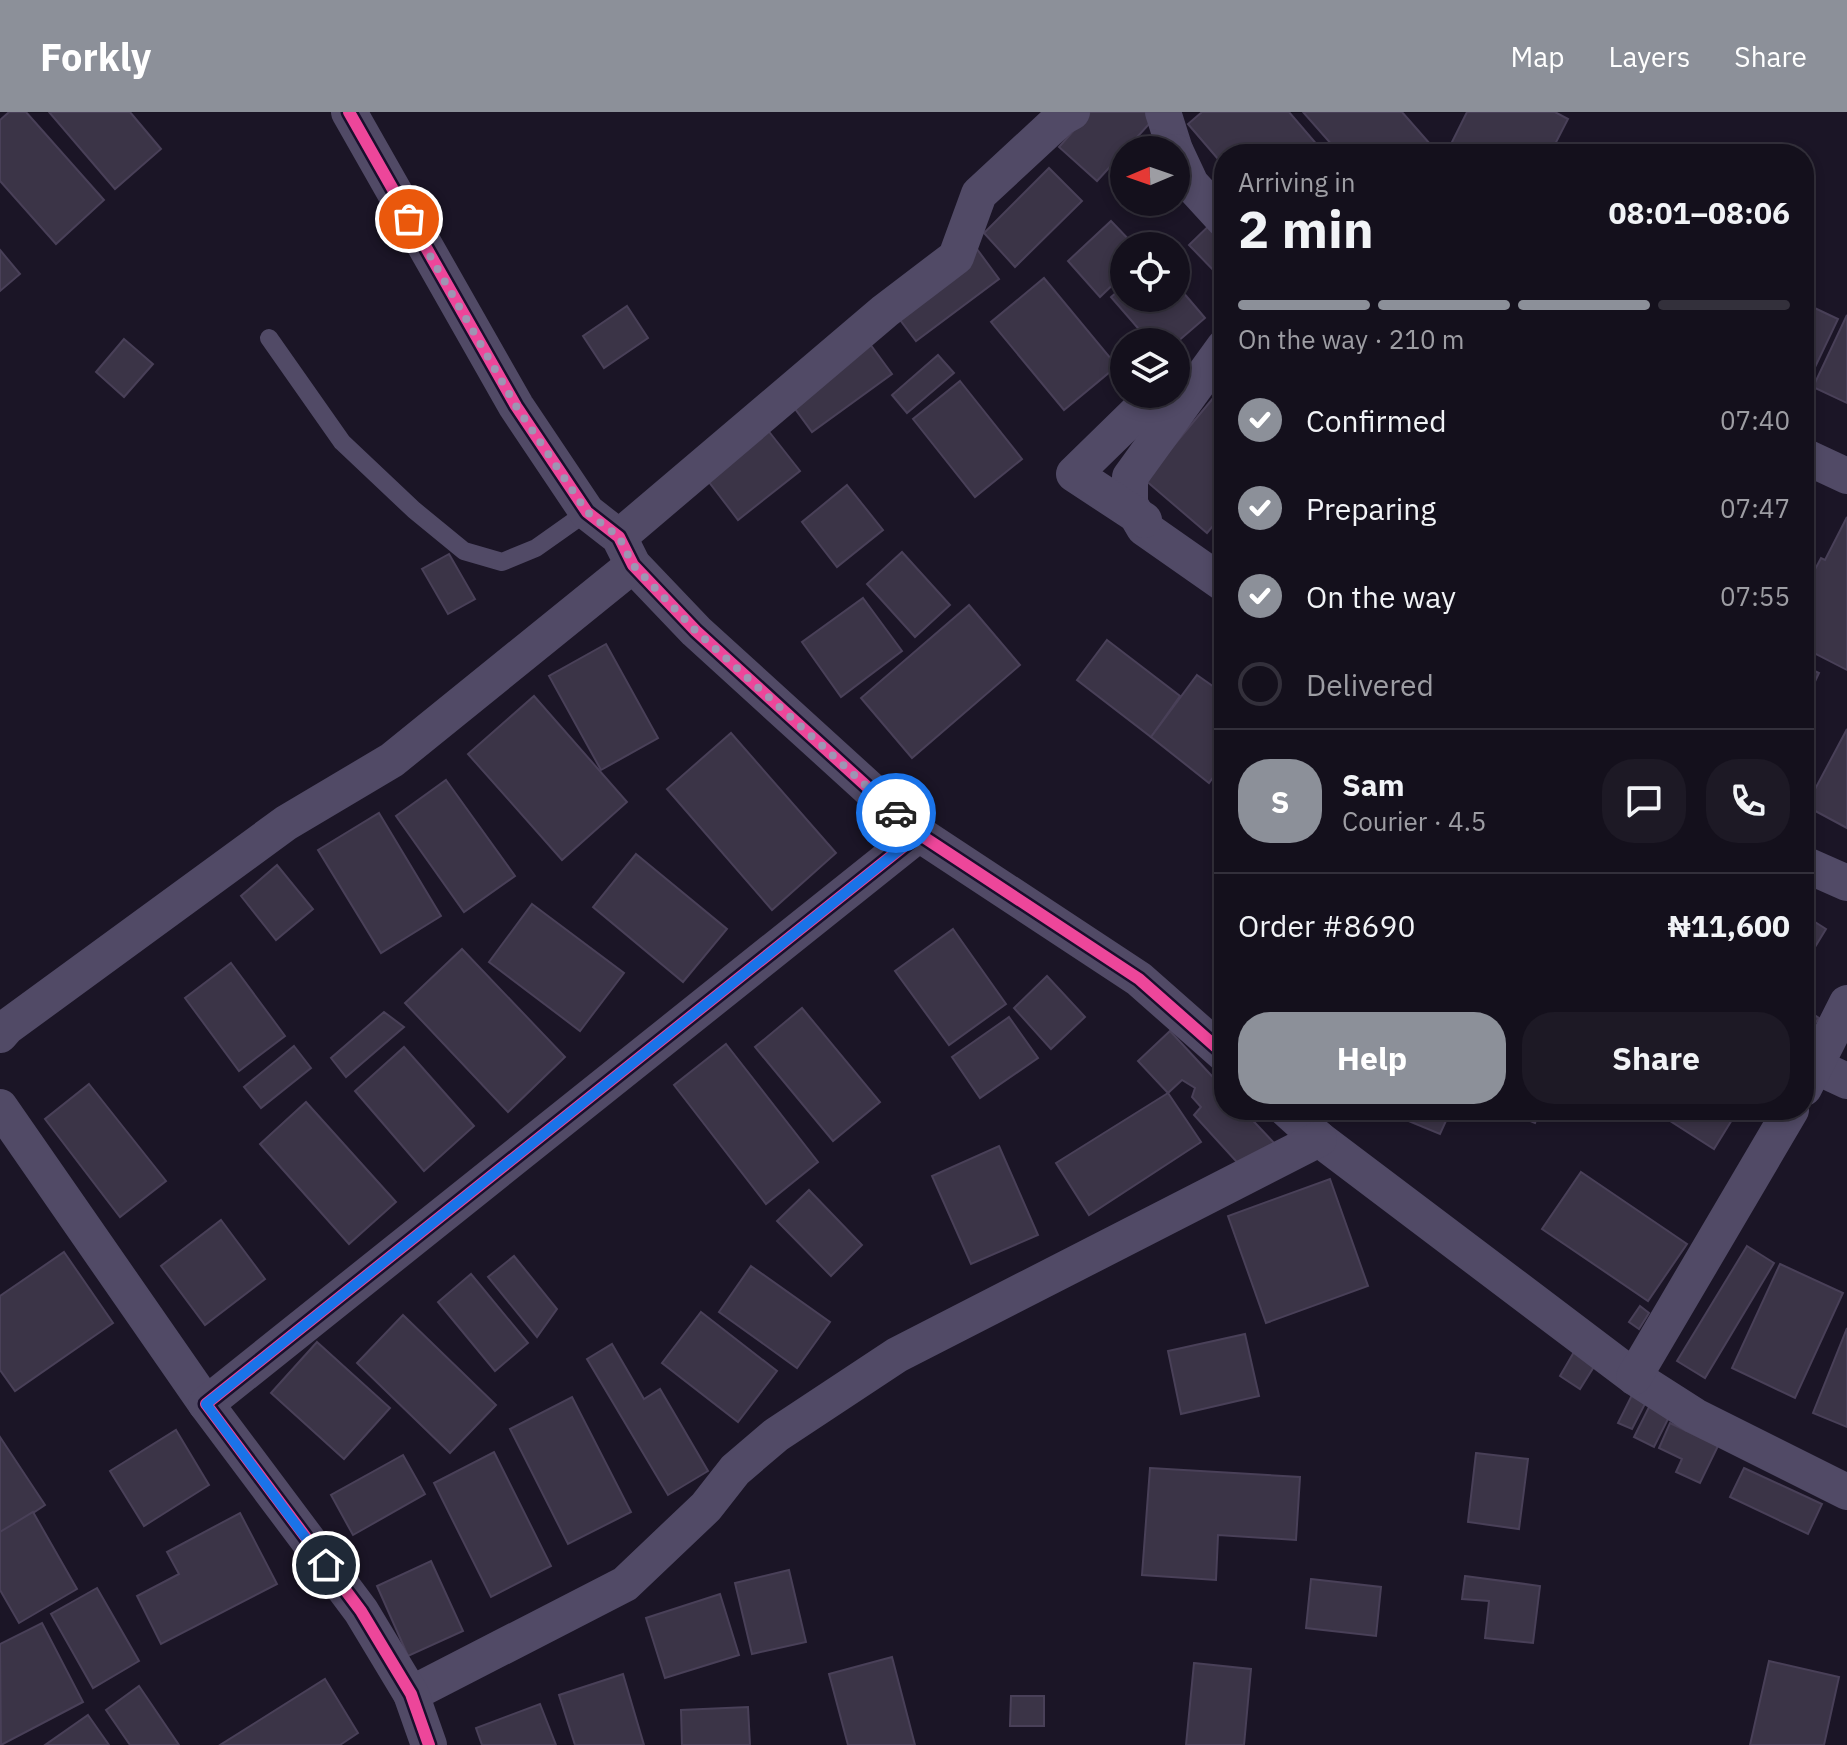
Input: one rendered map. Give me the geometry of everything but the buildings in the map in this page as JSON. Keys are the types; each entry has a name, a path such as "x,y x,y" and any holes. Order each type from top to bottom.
{"street":[{"path":"349,112 516,406 587,512 626,551 696,631 919,834 1139,979 1214,1045"},
{"path":"0,1035 286,823 392,760 626,551 885,311 956,257 979,194 1061,118 1072,112"},
{"path":"1163,112 1170,136"},
{"path":"1190,182 1214,209"},
{"path":"1190,360 1214,337"},
{"path":"1214,361 1130,477 1130,504 1144,528 1214,577"},
{"path":"1142,408 1074,474 1214,565"},
{"path":"1814,461 1847,476"},
{"path":"206,1404 919,834"},
{"path":"1814,869 1847,884"},
{"path":"1823,1079 1847,1003"},
{"path":"0,1107 206,1404 361,1611 411,1694 429,1745"},
{"path":"1298,1120 1634,1377 1695,1416 1847,1492"},
{"path":"1634,1377 1785,1120"},
{"path":"411,1694 625,1584 706,1507 735,1470 776,1435 897,1355 1319,1139"}],"lane":[{"path":"269,338 342,442 414,510 464,551 502,562 536,548 587,512"}],"cycle path":[{"path":"349,112 516,406 587,512 619,537 633,565 696,631 919,834 1139,979 1214,1045"},
{"path":"429,1745 411,1694 361,1611 206,1404 919,834"}],"way so far":[{"path":"409,219 516,406 587,512 619,537 633,565 696,631 896,813"}],"route":[{"path":"326,1565 206,1404 919,834 896,813"}]}
